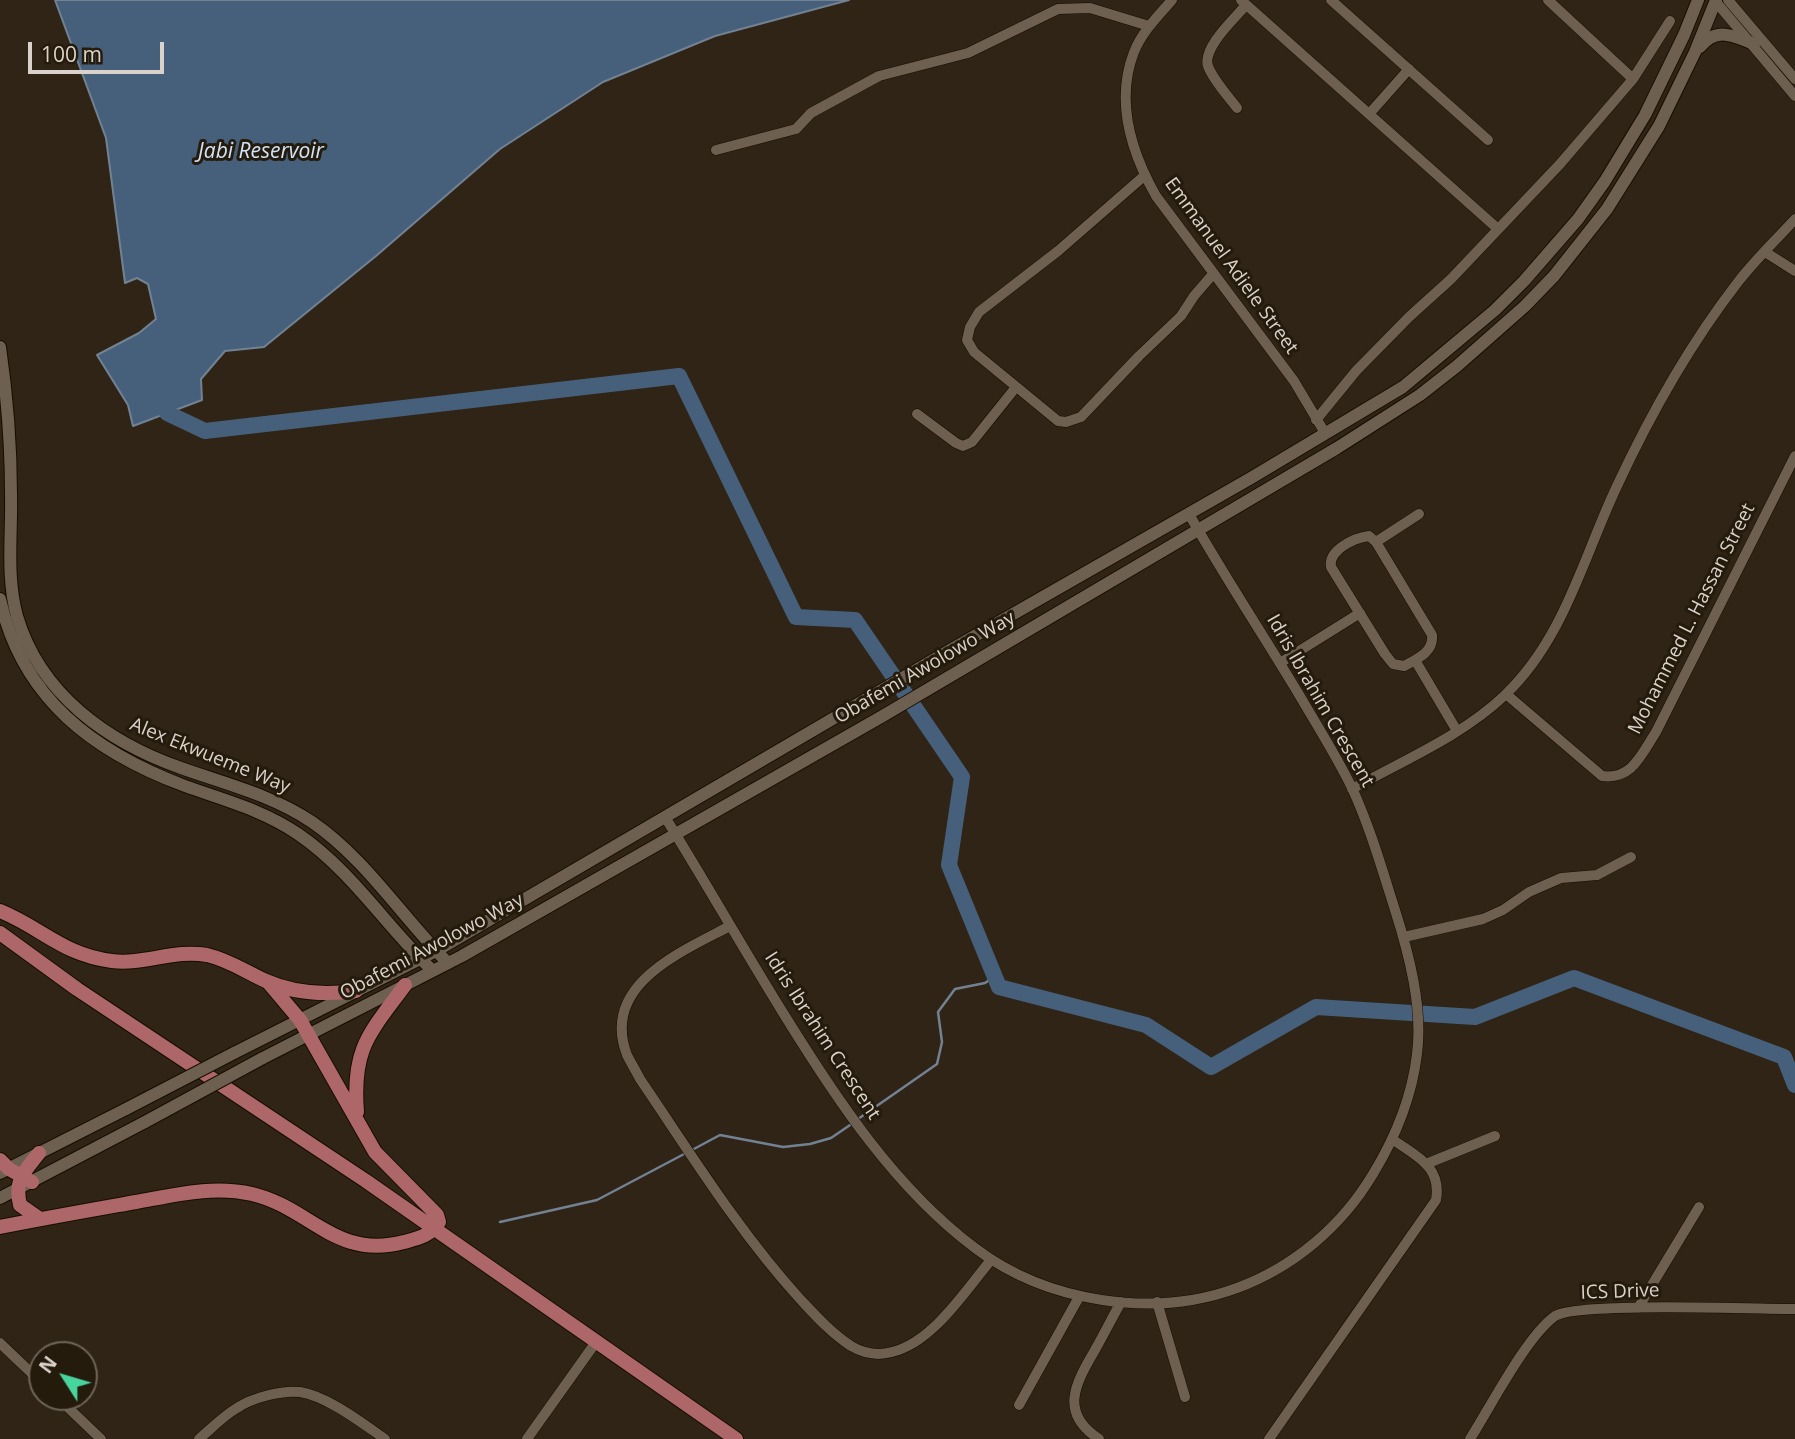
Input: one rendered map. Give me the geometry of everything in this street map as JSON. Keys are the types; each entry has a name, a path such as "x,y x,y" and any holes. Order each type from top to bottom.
{"main road":[{"path":"1682,40 1687,0"},
{"name":"Obafemi Awolowo Way","path":"39,1153 436,951 1393,393 1432,365 1495,310 1542,262 1578,219 1612,171 1645,115 1682,40 1698,0"},
{"name":"Obafemi Awolowo Way","path":"0,1198 13,1175 145,1122 447,963 881,718 1381,422 1457,366 1525,306 1554,275 1607,209 1659,126 1719,0"},
{"path":"1695,52 1703,42 1720,33 1730,34 1754,44"},
{"name":"Alex Ekwueme Way","path":"0,347 11,480 5,535 13,597 23,632 42,670 71,704 121,742 164,762 274,800 312,822 344,849 447,963"},
{"name":"Alex Ekwueme Way","path":"0,599 10,637 30,675 74,725 92,740 135,765 190,788 233,801 297,833 346,875 432,970"},
{"path":"0,911 79,955 115,962 188,953 229,962 268,982 299,991 356,992"},
{"path":"0,933 77,989 366,1181 736,1439"},
{"path":"0,1227 218,1189 269,1198 284,1204 331,1236 364,1246 399,1244 419,1239 434,1230 439,1222 437,1215 374,1152 300,1020 268,982"},
{"path":"358,1124 355,1087 357,1066 363,1047 405,985"},
{"path":"39,1153 13,1175 20,1205 40,1219"}],"street":[{"name":"Emmanuel Adiele Street","path":"1172,0 1149,26 1135,50 1126,79 1125,108 1130,138 1144,176 1156,196 1294,381 1325,433"},
{"path":"1331,0 1488,139"},
{"path":"1548,0 1633,79"},
{"path":"1719,0 1795,96"},
{"path":"1719,0 1795,79"},
{"path":"1237,108 1208,66 1207,57 1243,2 1498,229"},
{"path":"716,150 796,129 811,113 879,76 968,53 1058,9 1090,8 1149,26"},
{"path":"1316,420 1356,371 1451,279 1560,164 1633,79 1671,21"},
{"path":"1370,113 1409,69"},
{"path":"1144,176 1058,251 979,312 970,327 967,340 974,352 1058,421 1066,422 1081,417 1181,316 1213,274"},
{"path":"1352,789 1478,718 1506,694 1533,665 1561,619 1617,486 1667,389 1702,332 1739,280 1795,219"},
{"path":"1765,252 1795,271"},
{"path":"917,414 963,446 972,442 1016,387"},
{"name":"Mohammed L. Hassan Street","path":"1506,694 1602,776 1616,778 1625,773 1639,759 1656,732 1795,456"},
{"name":"Idris Ibrahim Crescent","path":"665,817 836,1097 915,1194 974,1248 1030,1281 1079,1297 1121,1302 1157,1302 1203,1297 1257,1280 1303,1253 1328,1231 1364,1190 1392,1139 1409,1093 1418,1049 1415,985 1404,937 1373,840 1352,789 1280,663 1189,514"},
{"path":"1376,542 1419,514"},
{"path":"1369,536 1376,542 1432,635 1433,642 1428,651 1404,666 1393,663 1360,613 1331,567 1330,561 1333,554 1361,537 1369,536"},
{"path":"1280,663 1360,613"},
{"path":"1415,660 1457,731"},
{"path":"1404,937 1483,919 1503,910 1529,892 1560,878 1598,875 1631,857"},
{"path":"730,926 650,971 626,1005 622,1027 626,1053 640,1079 753,1243 832,1333 853,1348 871,1354 889,1353 911,1346 934,1328 991,1260"},
{"path":"1426,1164 1495,1136"},
{"path":"1269,1439 1436,1200 1436,1175 1426,1164 1392,1139"},
{"path":"1638,1308 1699,1207"},
{"path":"1019,1405 1079,1297"},
{"path":"1099,1439 1088,1432 1079,1421 1074,1407 1074,1393 1079,1377 1121,1302"},
{"path":"1157,1302 1185,1397"},
{"name":"ICS Drive","path":"1470,1439 1534,1337 1558,1314 1638,1308 1795,1309"},
{"path":"527,1439 596,1342"},
{"path":"0,1343 28,1369"},
{"path":"199,1439 237,1407 279,1394 300,1392 332,1406 385,1439"},
{"path":"72,1411 102,1439"}],"water":[{"name":"Jabi Reservoir","path":"55,0 849,0 715,36 603,82 500,149 376,256 264,347 225,351 201,379 202,400 133,426 128,405 97,355 139,333 156,319 148,284 137,278 125,283 106,138"}],"waterway":[{"path":"167,413 205,431 679,376 796,617 855,620 962,777 949,865 999,987 1146,1025 1211,1067 1316,1007 1475,1017 1574,978 1784,1057 1795,1085"},
{"path":"858,1119 937,1064 942,1042 938,1012 955,989 985,983 995,976"},
{"path":"692,1150 720,1135 783,1147 810,1144 831,1138 853,1123"},
{"path":"500,1222 597,1200 686,1153"}]}
